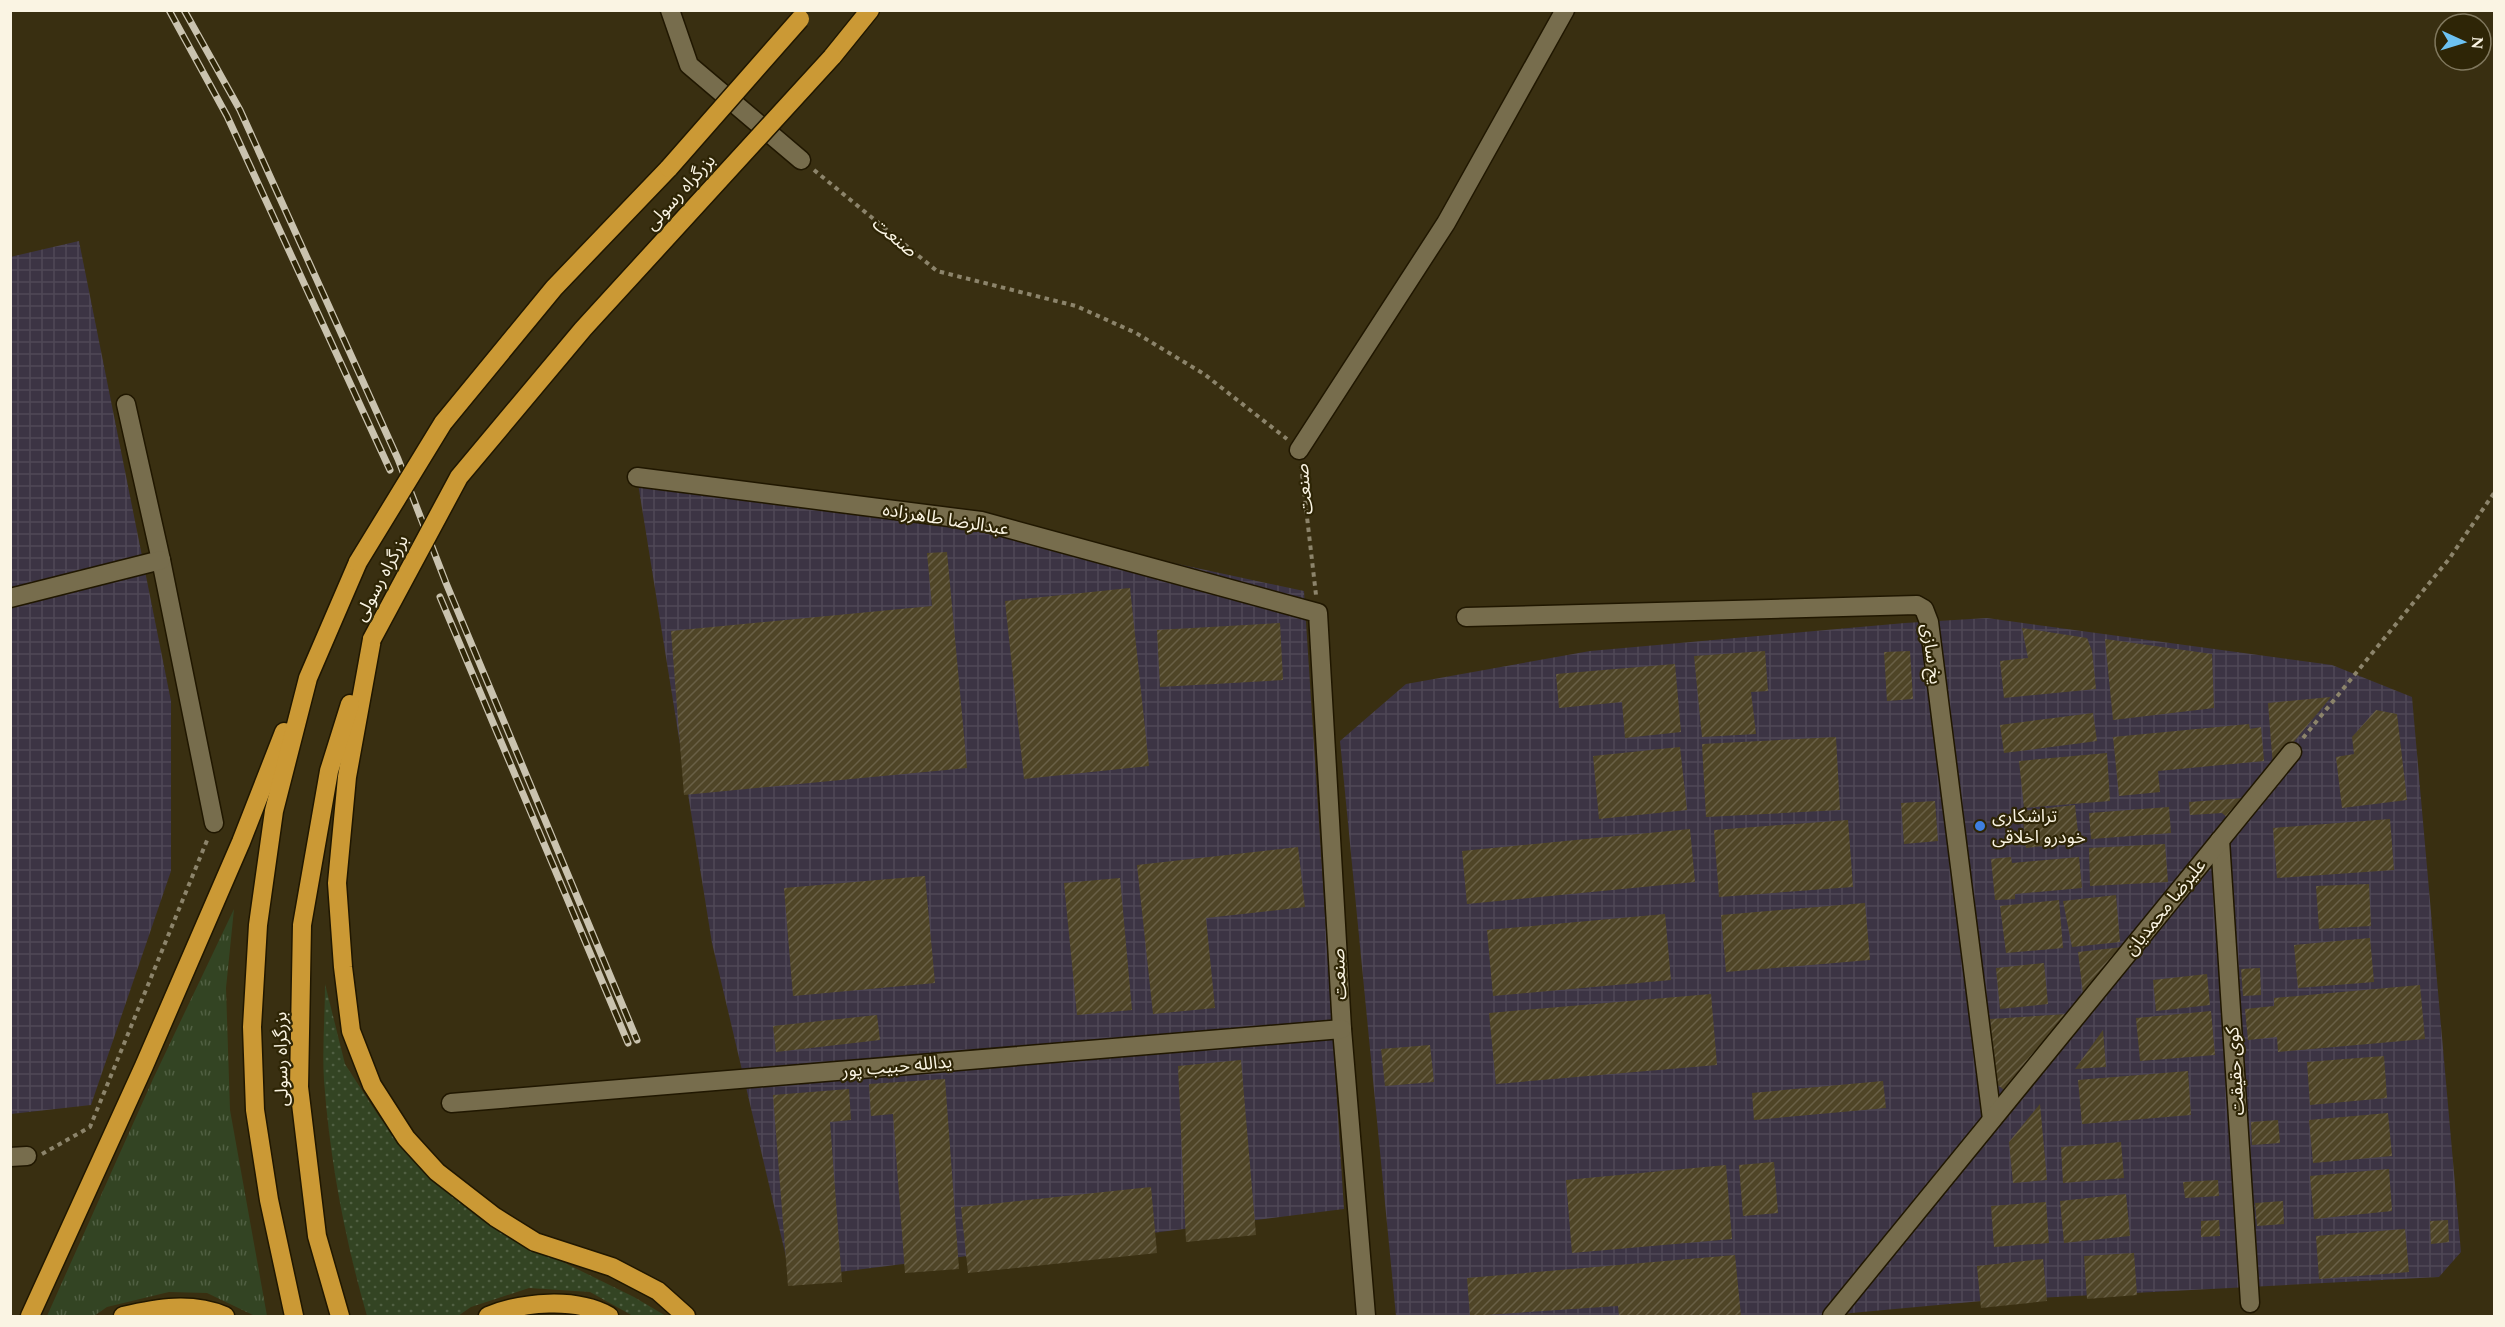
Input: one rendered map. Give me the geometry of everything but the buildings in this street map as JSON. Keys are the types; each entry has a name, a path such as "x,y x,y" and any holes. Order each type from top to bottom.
{"highway":[{"name":"بزرگراه رسولی","path":"340,1317 316,1236 299,1087 302,925 329,771 372,639 459,477 583,329 832,57 870,10"},
{"name":"بزرگراه رسولی","path":"294,1317 269,1200 255,1110 252,1027 258,925 274,811 308,678 358,562 443,423 554,288 669,168 803,15"},
{"path":"372,639 347,777 337,883 343,968 351,1031 372,1085 414,1147 437,1172 495,1217 535,1242 612,1268 658,1291 686,1317"},
{"path":"30,1317 144,1066 241,842 308,678"},
{"path":"488,1317 511,1308 556,1305 586,1307 609,1317"},
{"path":"123,1317 156,1309 192,1307 225,1317"}],"street":[{"path":"670,10 689,65 801,160"},
{"path":"1299,450 1446,223 1565,10"},
{"path":"126,404 161,561 214,823"},
{"name":"عبدالرضا طاهرزاده","path":"637,477 981,521 1318,613"},
{"path":"10,598 161,561"},
{"name":"یخ سازی","path":"1466,616 1917,605 1924,609 1929,622 1992,1119"},
{"name":"صنعت","path":"1318,613 1342,1029 1366,1317"},
{"name":"علیرضا محمدیان","path":"1832,1317 2292,752"},
{"name":"کوی حقیقت","path":"2220,840 2250,1303"},
{"name":"یدالله حبیب پور","path":"451,1103 1342,1029"}],"path":[{"name":"صنعت","path":"801,160 937,271 1076,306 1136,333 1204,374 1267,422 1299,450 1318,613"},
{"path":"2292,752 2449,559 2494,494"},
{"path":"19,1156 45,1154 90,1127 214,823"}],"shaded area":[{"path":"79,241 171,701 171,871 91,1105 11,1114 10,257"},
{"path":"637,477 992,524 1304,591 1344,1209 791,1278 712,943"},
{"path":"1987,618 2332,665 2412,697 2461,1252 2439,1277 1982,1301 1819,1316 1396,1316 1340,741 1406,684 1590,651 1905,623"}],"green space":[{"path":"234,909 226,988 230,1110 267,1316 255,1316 207,1293 169,1292 107,1307 94,1316 47,1316 153,1079"},
{"path":"325,984 345,1064 378,1115 429,1178 508,1235 634,1297 666,1316 633,1316 590,1292 529,1288 471,1307 458,1316 367,1316 345,1229 330,1141 323,1069"}],"railway":[{"path":"169,10 227,116 390,470"},
{"path":"184,10 240,110 398,459 446,583 637,1040"},
{"path":"440,597 628,1043"}],"place":[{"name":"تراشکاری خودرو اخلاقی","path":"1980,826"}]}
